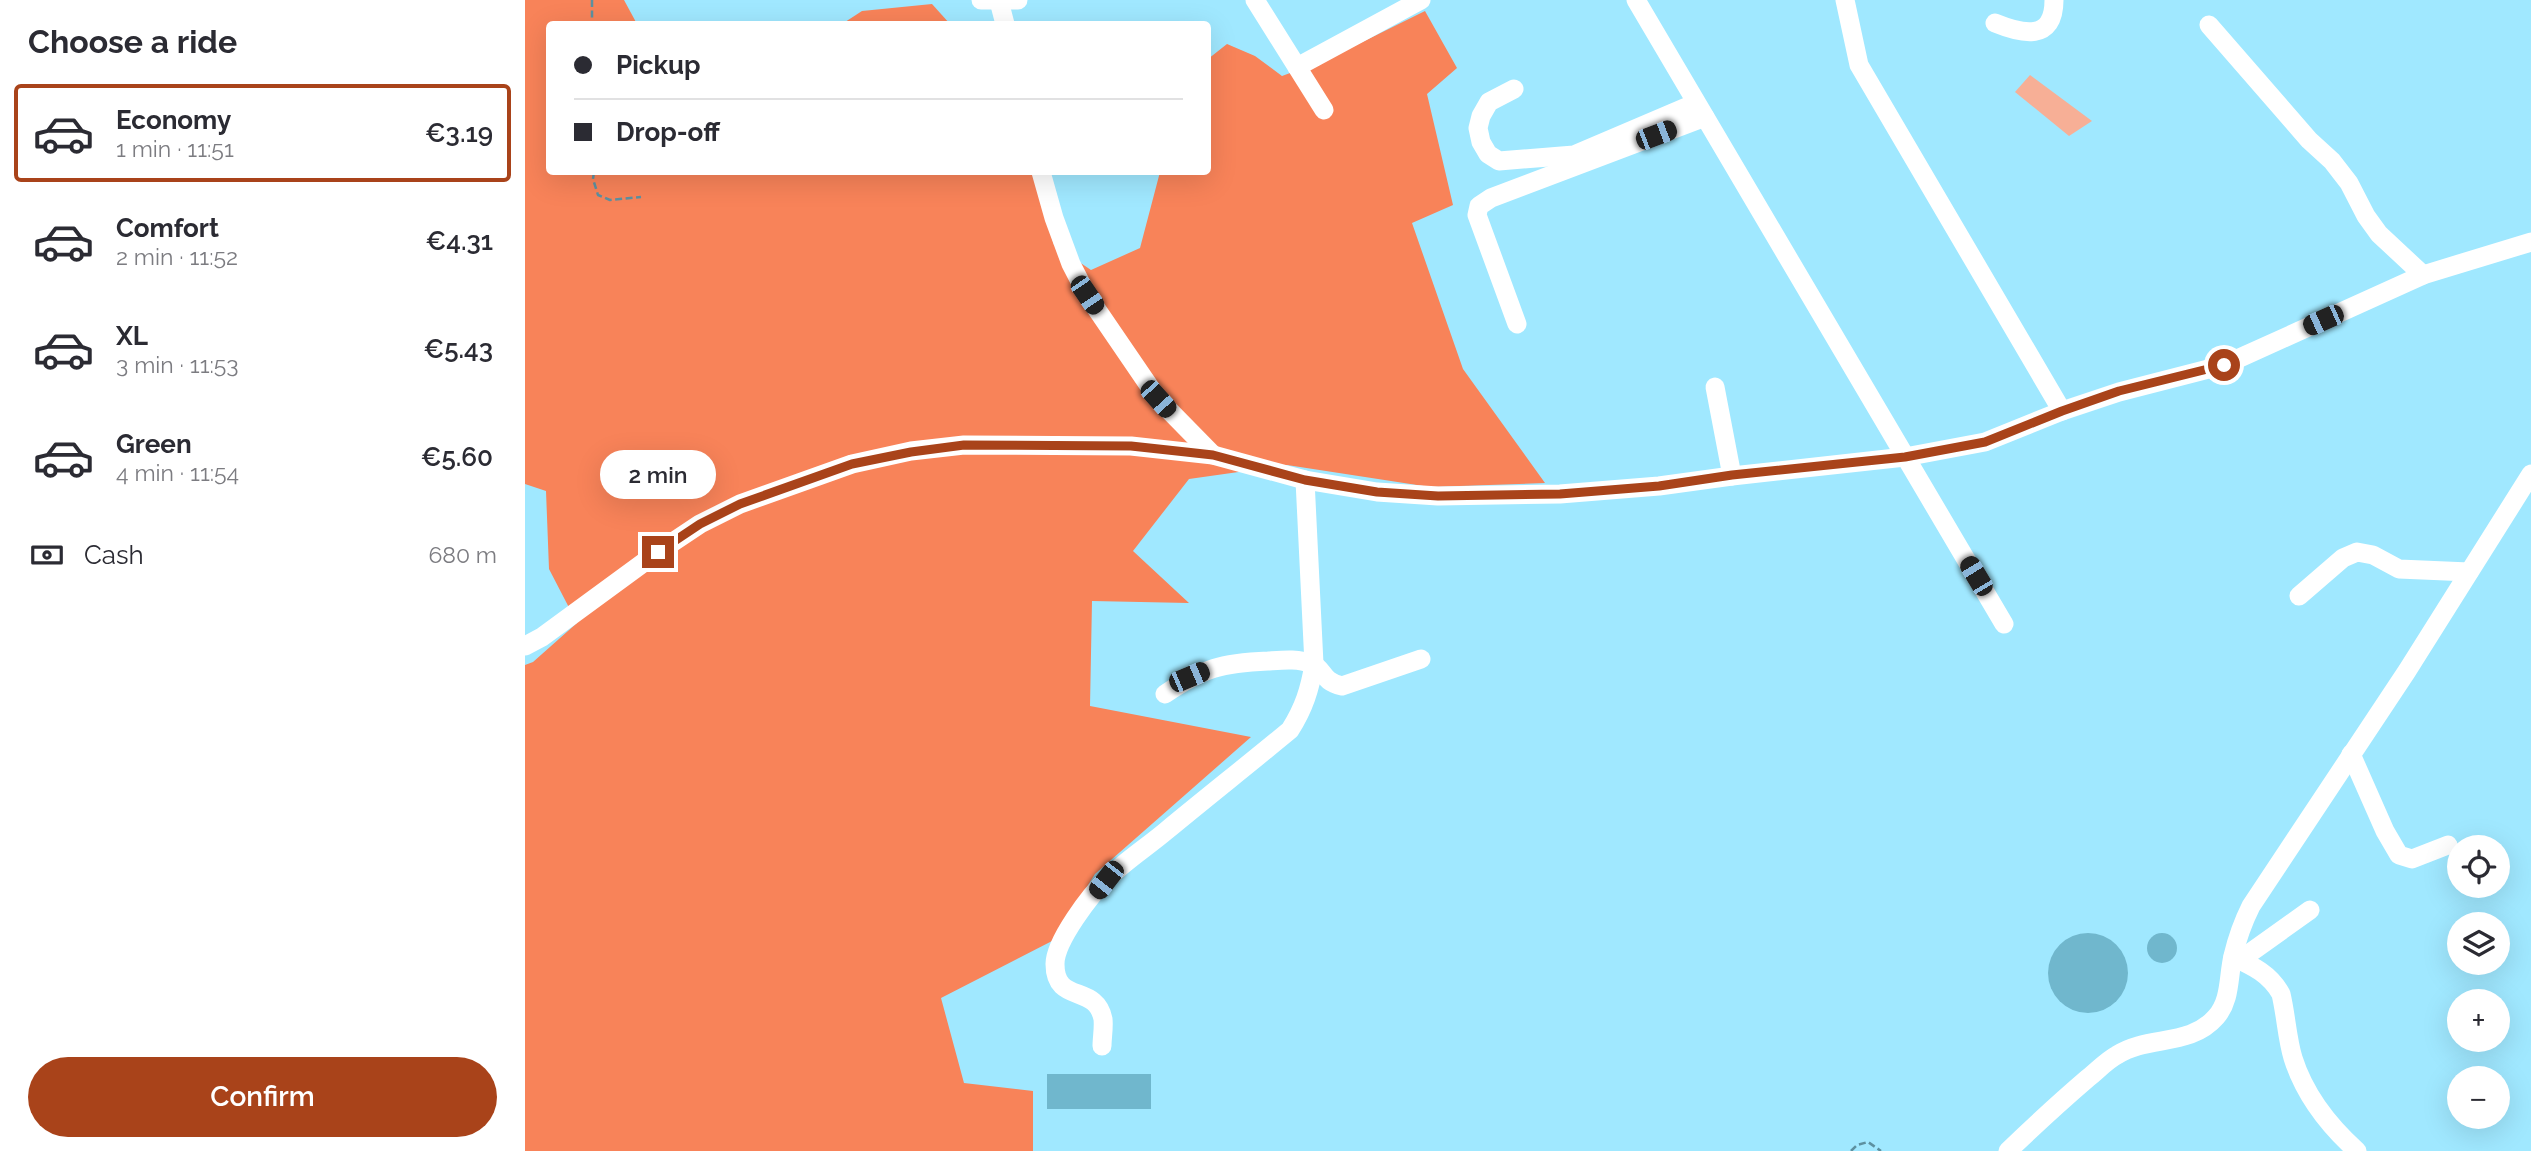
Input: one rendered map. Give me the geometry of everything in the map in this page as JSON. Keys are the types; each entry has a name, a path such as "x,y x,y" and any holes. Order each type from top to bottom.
{"street":[{"path":"981,0 1017,0"},
{"path":"1255,0 1324,110"},
{"path":"1297,67 1421,0"},
{"path":"1636,0 2004,624"},
{"path":"1845,0 1859,65 2062,411"},
{"path":"1995,23 2027,34 2039,30 2052,16 2054,0"},
{"path":"999,1 1004,21"},
{"path":"2209,25 2309,140 2332,161 2349,183 2379,234 2423,275"},
{"path":"1514,89 1489,102 1478,128 1481,142 1488,154 1499,161 1574,155 1701,110"},
{"path":"1517,324 1477,215 1479,206 1491,198 1701,110"},
{"path":"1042,175 1071,264 1087,295 1158,399 1213,455"},
{"path":"525,646 542,637 700,524 740,504 852,464 911,452 964,445 1131,446 1213,455 1305,480 1377,492 1438,496 1572,493 1659,486 1732,475 1905,457 1985,442 2062,411 2154,381 2224,365 2423,275 2531,242"},
{"path":"1715,387 1732,475"},
{"path":"1102,1046 1103,1021 1098,1007 1091,999 1064,989 1059,983 1055,964 1057,950 1106,880 1290,730 1301,713 1310,690 1314,664 1305,480"},
{"path":"2008,1151 2056,1105 2117,1054 2191,1035 2217,1016 2226,1000 2242,923 2251,906 2407,671 2469,572 2528,487"},
{"path":"2299,596 2343,558 2357,552 2373,555 2399,569 2469,572"},
{"path":"1165,694 1189,677 1214,666 1242,662 1289,659 1314,664 1329,683 1342,686 1421,659"},
{"path":"2351,754 2385,831 2399,855 2412,859 2447,845"},
{"path":"2236,958 2311,910"},
{"path":"2236,958 2266,974 2276,985 2281,994 2293,1056 2304,1085 2331,1127 2357,1151"}],"path":[{"path":"592,0 592,21"},
{"path":"594,175 598,195 610,200 642,197"},
{"path":"1851,1151 1857,1145 1868,1142 1881,1151"}],"shaded area":[{"path":"525,0 624,0 635,21 546,21 546,175 1033,175 1054,245 1091,270 1140,248 1159,175 1211,175 1211,57 1227,44 1255,56 1282,76 1328,59 1425,11 1457,68 1427,94 1453,205 1412,223 1463,369 1545,483 1430,487 1287,465 1189,479 1133,551 1189,603 1092,601 1090,706 1251,737 1095,874 1054,940 941,998 964,1083 1033,1091 1033,1151 525,1151 525,665 533,662 577,623 549,569 546,491 525,484"},
{"path":"932,4 947,21 847,21 862,11"},
{"path":"2030,75 2092,121 2069,136 2015,92"}],"building":[{"path":"2088,933 2103,936 2116,945 2125,958 2128,973 2125,988 2116,1001 2103,1010 2088,1013 2073,1010 2060,1001 2051,988 2048,973 2051,958 2060,945 2073,936"},
{"path":"2162,933 2173,937 2177,948 2173,959 2162,963 2151,959 2147,948 2151,937"},
{"path":"1047,1074 1151,1074 1151,1109 1047,1109"}],"route":[{"path":"658,552 700,524 740,504 852,464 964,445 1131,446 1213,455 1305,480 1377,492 1438,496 1560,494 1659,486 1732,475 1905,457 1985,442 2119,391 2224,365"}]}
